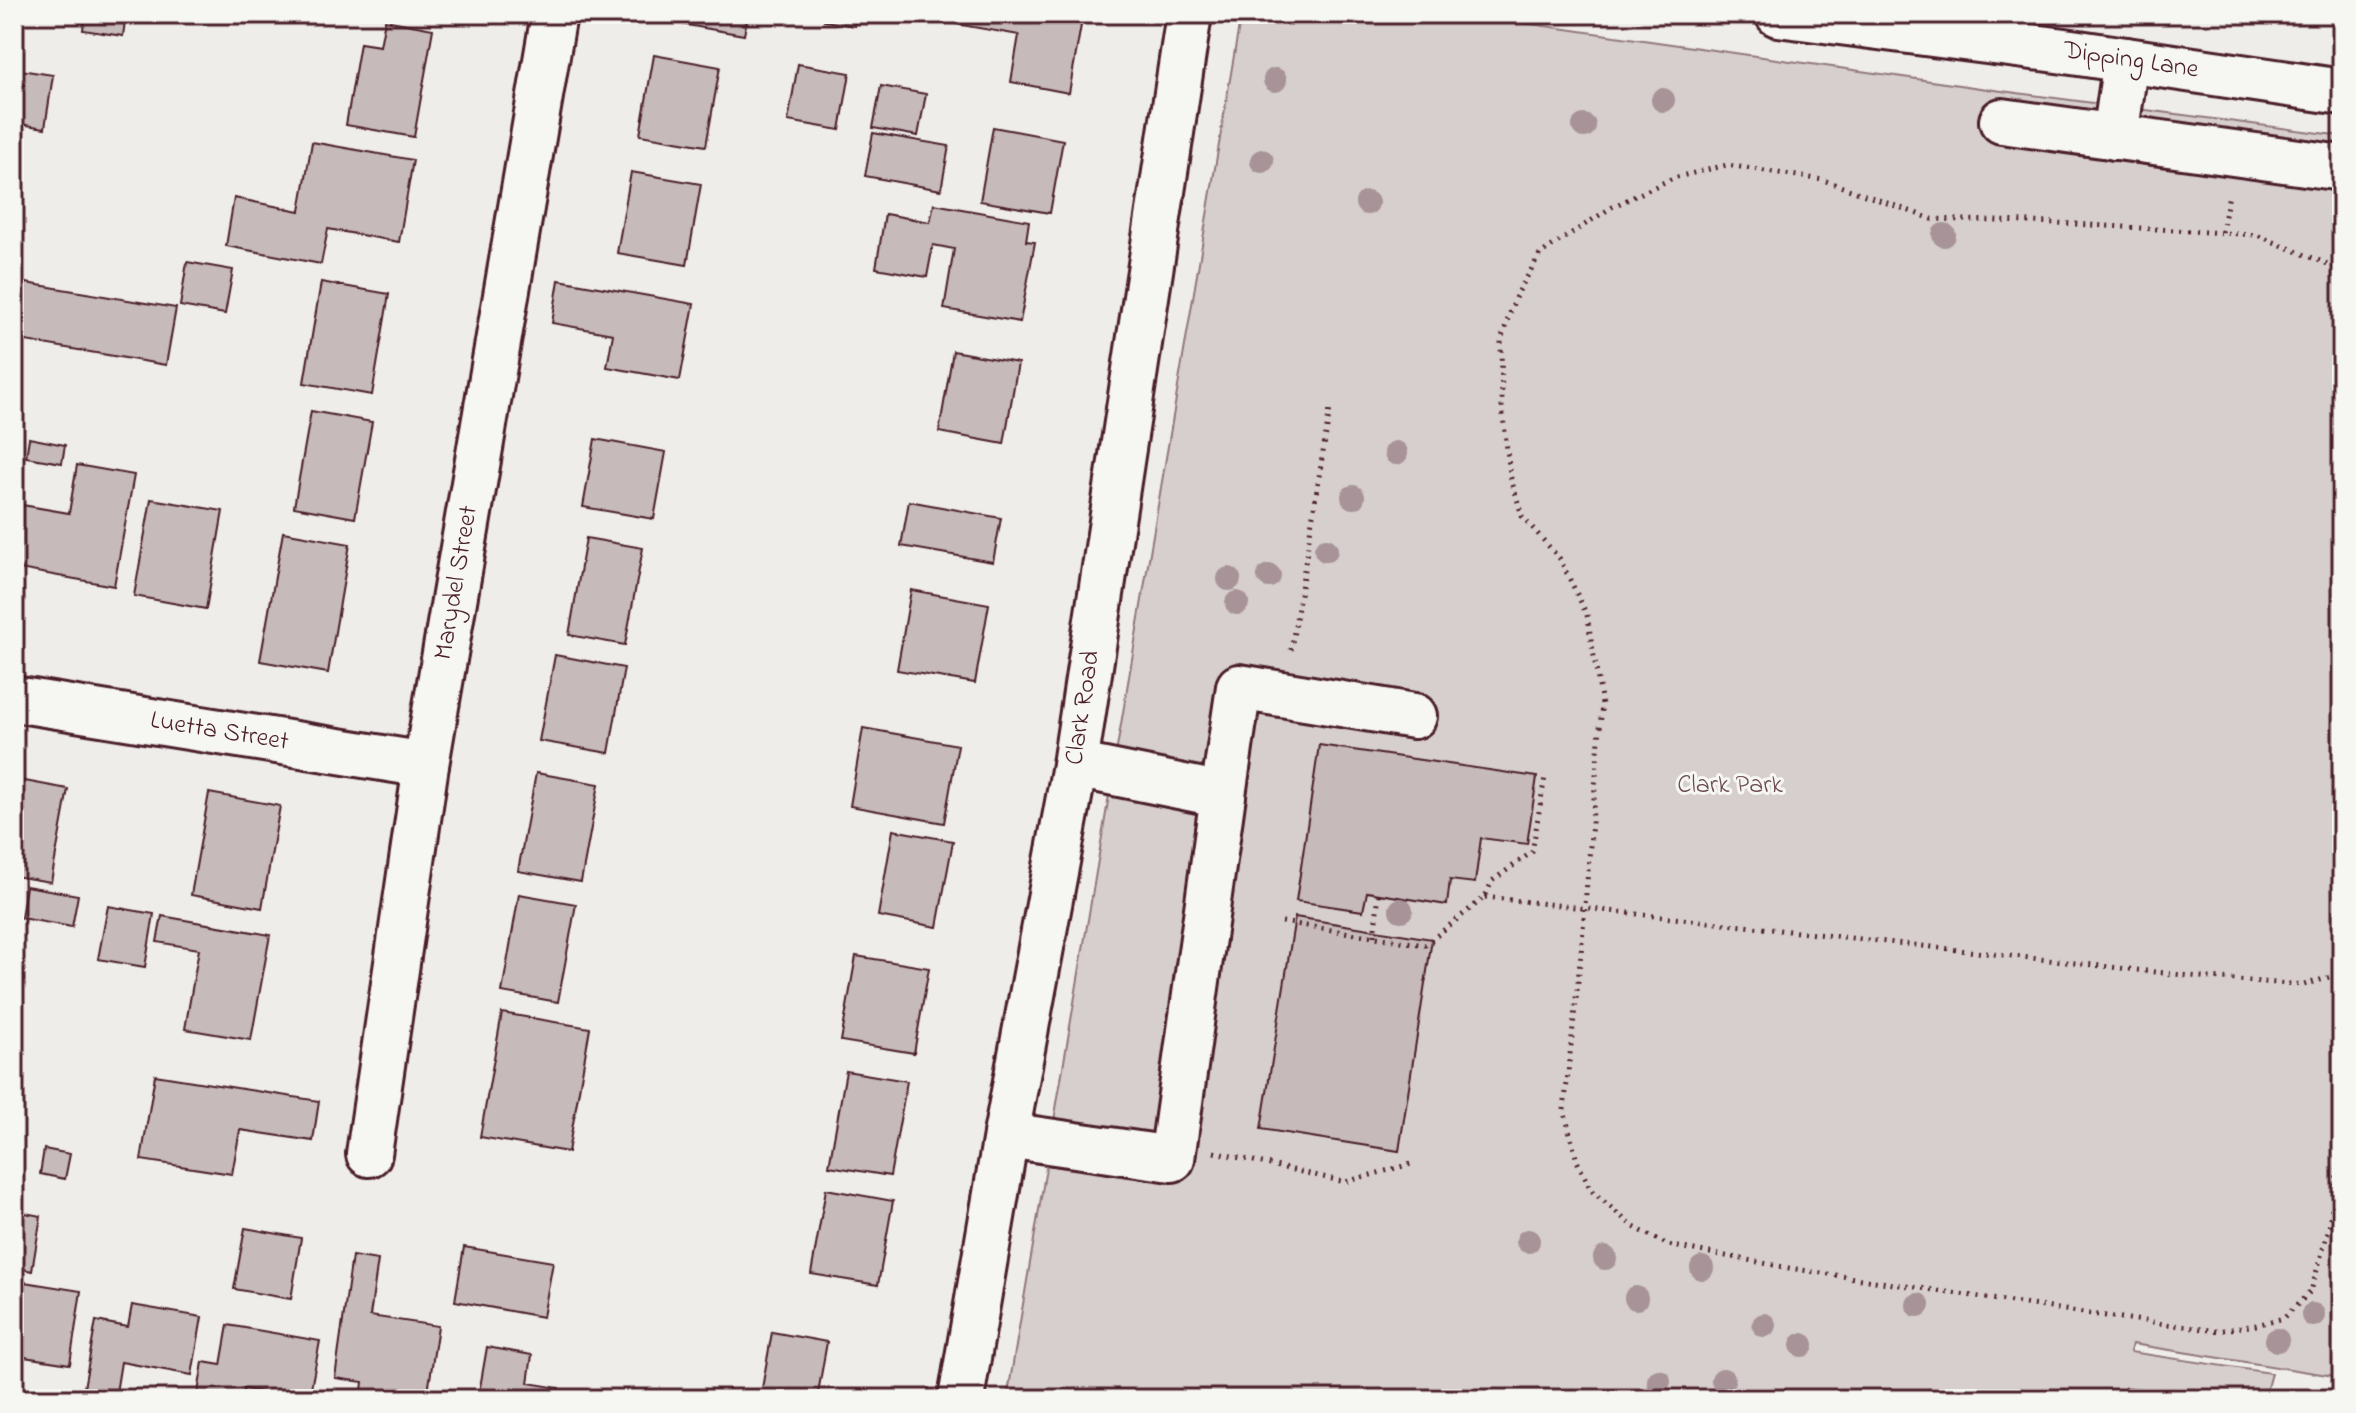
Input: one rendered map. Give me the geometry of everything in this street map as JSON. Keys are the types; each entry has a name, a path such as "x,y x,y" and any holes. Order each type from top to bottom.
{"street":[{"name":"Marydel Street","path":"369,1154 426,765 554,14"},
{"name":"Clark Road","path":"961,1399 1006,1135 1075,765 1189,14"},
{"name":"Dipping Lane","path":"1778,14 2017,29 2126,60 2342,92"},
{"path":"2115,137 2126,60"},
{"path":"2002,121 2342,168"},
{"path":"1006,1135 1172,1159 1239,687 1414,716"},
{"name":"Luetta Street","path":"14,699 426,765"},
{"path":"1075,765 1223,795"}],"path":[{"path":"2342,270 2257,235 1932,219 1823,180 1727,165 1673,178 1612,207 1540,254 1515,298 1501,340 1502,407 1510,475 1522,516 1560,559 1587,615 1602,704 1564,1110 1577,1161 1591,1190 1632,1226 1668,1245 1789,1268 2218,1331 2284,1318 2311,1291 2329,1228 2342,1143"},
{"path":"1284,695 1330,409"},
{"path":"1282,922 1425,945 1485,897 1492,881 1532,852 1545,777"},
{"path":"1374,936 1379,894"},
{"path":"1485,897 2209,978 2304,985 2342,973"},
{"path":"1175,1143 1345,1182 1411,1164"}],"green space":[{"name":"Clark Park","path":"1241,14 1461,14 2342,136 2342,1325 2334,1376 2132,1344 2130,1352 2271,1373 2264,1399 2233,1399 2125,1387 2122,1399 1007,1399"}],"building":[{"path":"85,14 126,14 123,36 83,30"},
{"path":"659,14 748,14 744,35 658,20"},
{"path":"825,14 857,14 855,26 824,21"},
{"path":"952,14 1083,14 1069,93 1011,82 1019,35 950,23"},
{"path":"385,20 433,29 414,137 346,125 360,43 380,46"},
{"path":"654,55 720,67 706,146 640,135"},
{"path":"798,64 850,73 840,130 788,121"},
{"path":"14,69 53,75 45,128 14,123"},
{"path":"881,86 926,94 918,136 873,128"},
{"path":"993,127 1063,140 1050,213 980,201"},
{"path":"873,133 949,146 941,190 865,176"},
{"path":"312,142 413,160 399,242 328,229 321,264 226,246 234,198 300,211"},
{"path":"631,172 701,184 687,265 617,253"},
{"path":"934,204 1029,221 1026,241 1035,242 1020,322 944,309 954,249 933,245 927,277 876,268 885,214 930,222"},
{"path":"187,262 233,270 225,314 180,306"},
{"path":"559,280 694,304 680,380 607,367 613,334 552,323"},
{"path":"14,281 176,308 166,365 14,339"},
{"path":"321,282 389,294 372,395 304,383"},
{"path":"953,351 1018,363 1004,444 939,432"},
{"path":"311,411 372,422 355,518 294,507"},
{"path":"29,438 65,445 62,463 26,457"},
{"path":"595,439 666,452 654,519 583,507"},
{"path":"77,465 134,475 114,586 14,568 22,505 69,513"},
{"path":"151,499 223,511 206,609 134,596"},
{"path":"909,501 1001,518 993,562 901,546"},
{"path":"283,532 350,544 328,673 260,661"},
{"path":"586,538 643,548 625,645 569,635"},
{"path":"911,590 989,604 975,683 897,670"},
{"path":"555,655 624,668 609,753 539,741"},
{"path":"863,728 958,745 944,823 850,806"},
{"path":"1319,745 1537,777 1527,844 1481,838 1475,883 1450,880 1447,905 1367,892 1363,911 1296,901"},
{"path":"536,773 599,784 581,882 518,871"},
{"path":"14,779 68,789 51,882 14,876"},
{"path":"209,793 280,806 262,908 191,895"},
{"path":"893,830 953,841 937,927 878,916"},
{"path":"26,886 78,895 72,927 21,918"},
{"path":"519,894 576,904 558,1002 502,992"},
{"path":"108,906 154,914 145,967 98,959"},
{"path":"162,916 270,935 251,1040 185,1029 199,949 157,942"},
{"path":"1295,917 1432,939 1399,1151 1261,1129"},
{"path":"856,956 929,968 914,1053 841,1041"},
{"path":"502,1013 590,1028 568,1152 480,1137"},
{"path":"846,1071 907,1081 890,1176 829,1166"},
{"path":"155,1075 319,1101 313,1141 240,1130 232,1174 141,1160"},
{"path":"44,1149 70,1154 65,1179 40,1174"},
{"path":"826,1189 893,1201 878,1285 811,1274"},
{"path":"14,1211 41,1216 32,1271 14,1267"},
{"path":"245,1228 301,1238 291,1299 234,1289"},
{"path":"464,1247 553,1262 543,1317 455,1301"},
{"path":"352,1256 378,1260 370,1316 438,1326 427,1399 361,1399 363,1382 335,1378"},
{"path":"18,1281 81,1291 70,1364 17,1356 14,1375 14,1306"},
{"path":"132,1305 202,1317 192,1375 121,1362 115,1399 82,1399 96,1321 128,1327"},
{"path":"228,1325 320,1341 309,1399 244,1389 242,1399 197,1399 203,1362 221,1365"},
{"path":"772,1332 827,1342 817,1399 789,1399 761,1394"},
{"path":"487,1347 532,1355 528,1383 559,1388 557,1399 478,1399"},
{"path":"2284,1390 2342,1399 2282,1399"}]}
